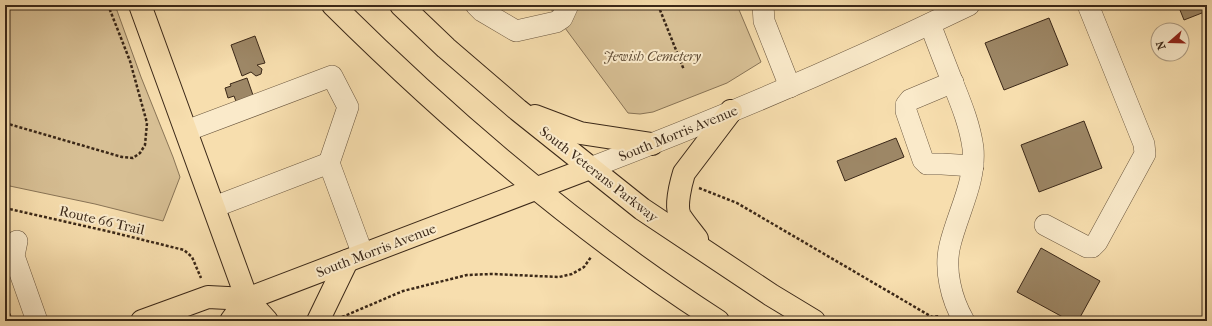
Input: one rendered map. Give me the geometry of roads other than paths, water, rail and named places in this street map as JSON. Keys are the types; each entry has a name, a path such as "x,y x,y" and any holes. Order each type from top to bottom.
{"main road":[{"path":"140,5 247,299 267,321"},
{"path":"332,5 433,101 537,189 613,248 718,321"},
{"name":"South Veterans Parkway","path":"401,5 446,48 518,110 642,209 771,295 814,321"},
{"path":"518,110 580,133 652,144"},
{"path":"706,252 679,214 679,192 684,173 731,112"},
{"name":"South Morris Avenue","path":"142,321 208,297 247,299 590,168"},
{"path":"329,320 355,258"},
{"path":"230,321 247,299"}],"street":[{"path":"476,5 482,11 516,31 556,22 562,18 568,5"},
{"path":"763,5 764,21 790,86"},
{"name":"South Morris Avenue","path":"590,168 731,112 790,86 932,17 969,5"},
{"path":"1045,225 1087,248 1092,247 1097,242 1145,154 1144,144 1088,5"},
{"path":"932,17 969,129 972,148 973,166 968,191 950,245 947,260 951,289 961,317"},
{"path":"186,131 332,76 348,107 329,163 355,258"},
{"path":"953,82 910,100 906,105 906,110 923,160 927,164 973,166"},
{"path":"214,207 329,163"},
{"path":"17,241 14,256 37,321"}],"park label":[{"name":"Jewish Cemetery","path":"652,56"}]}
